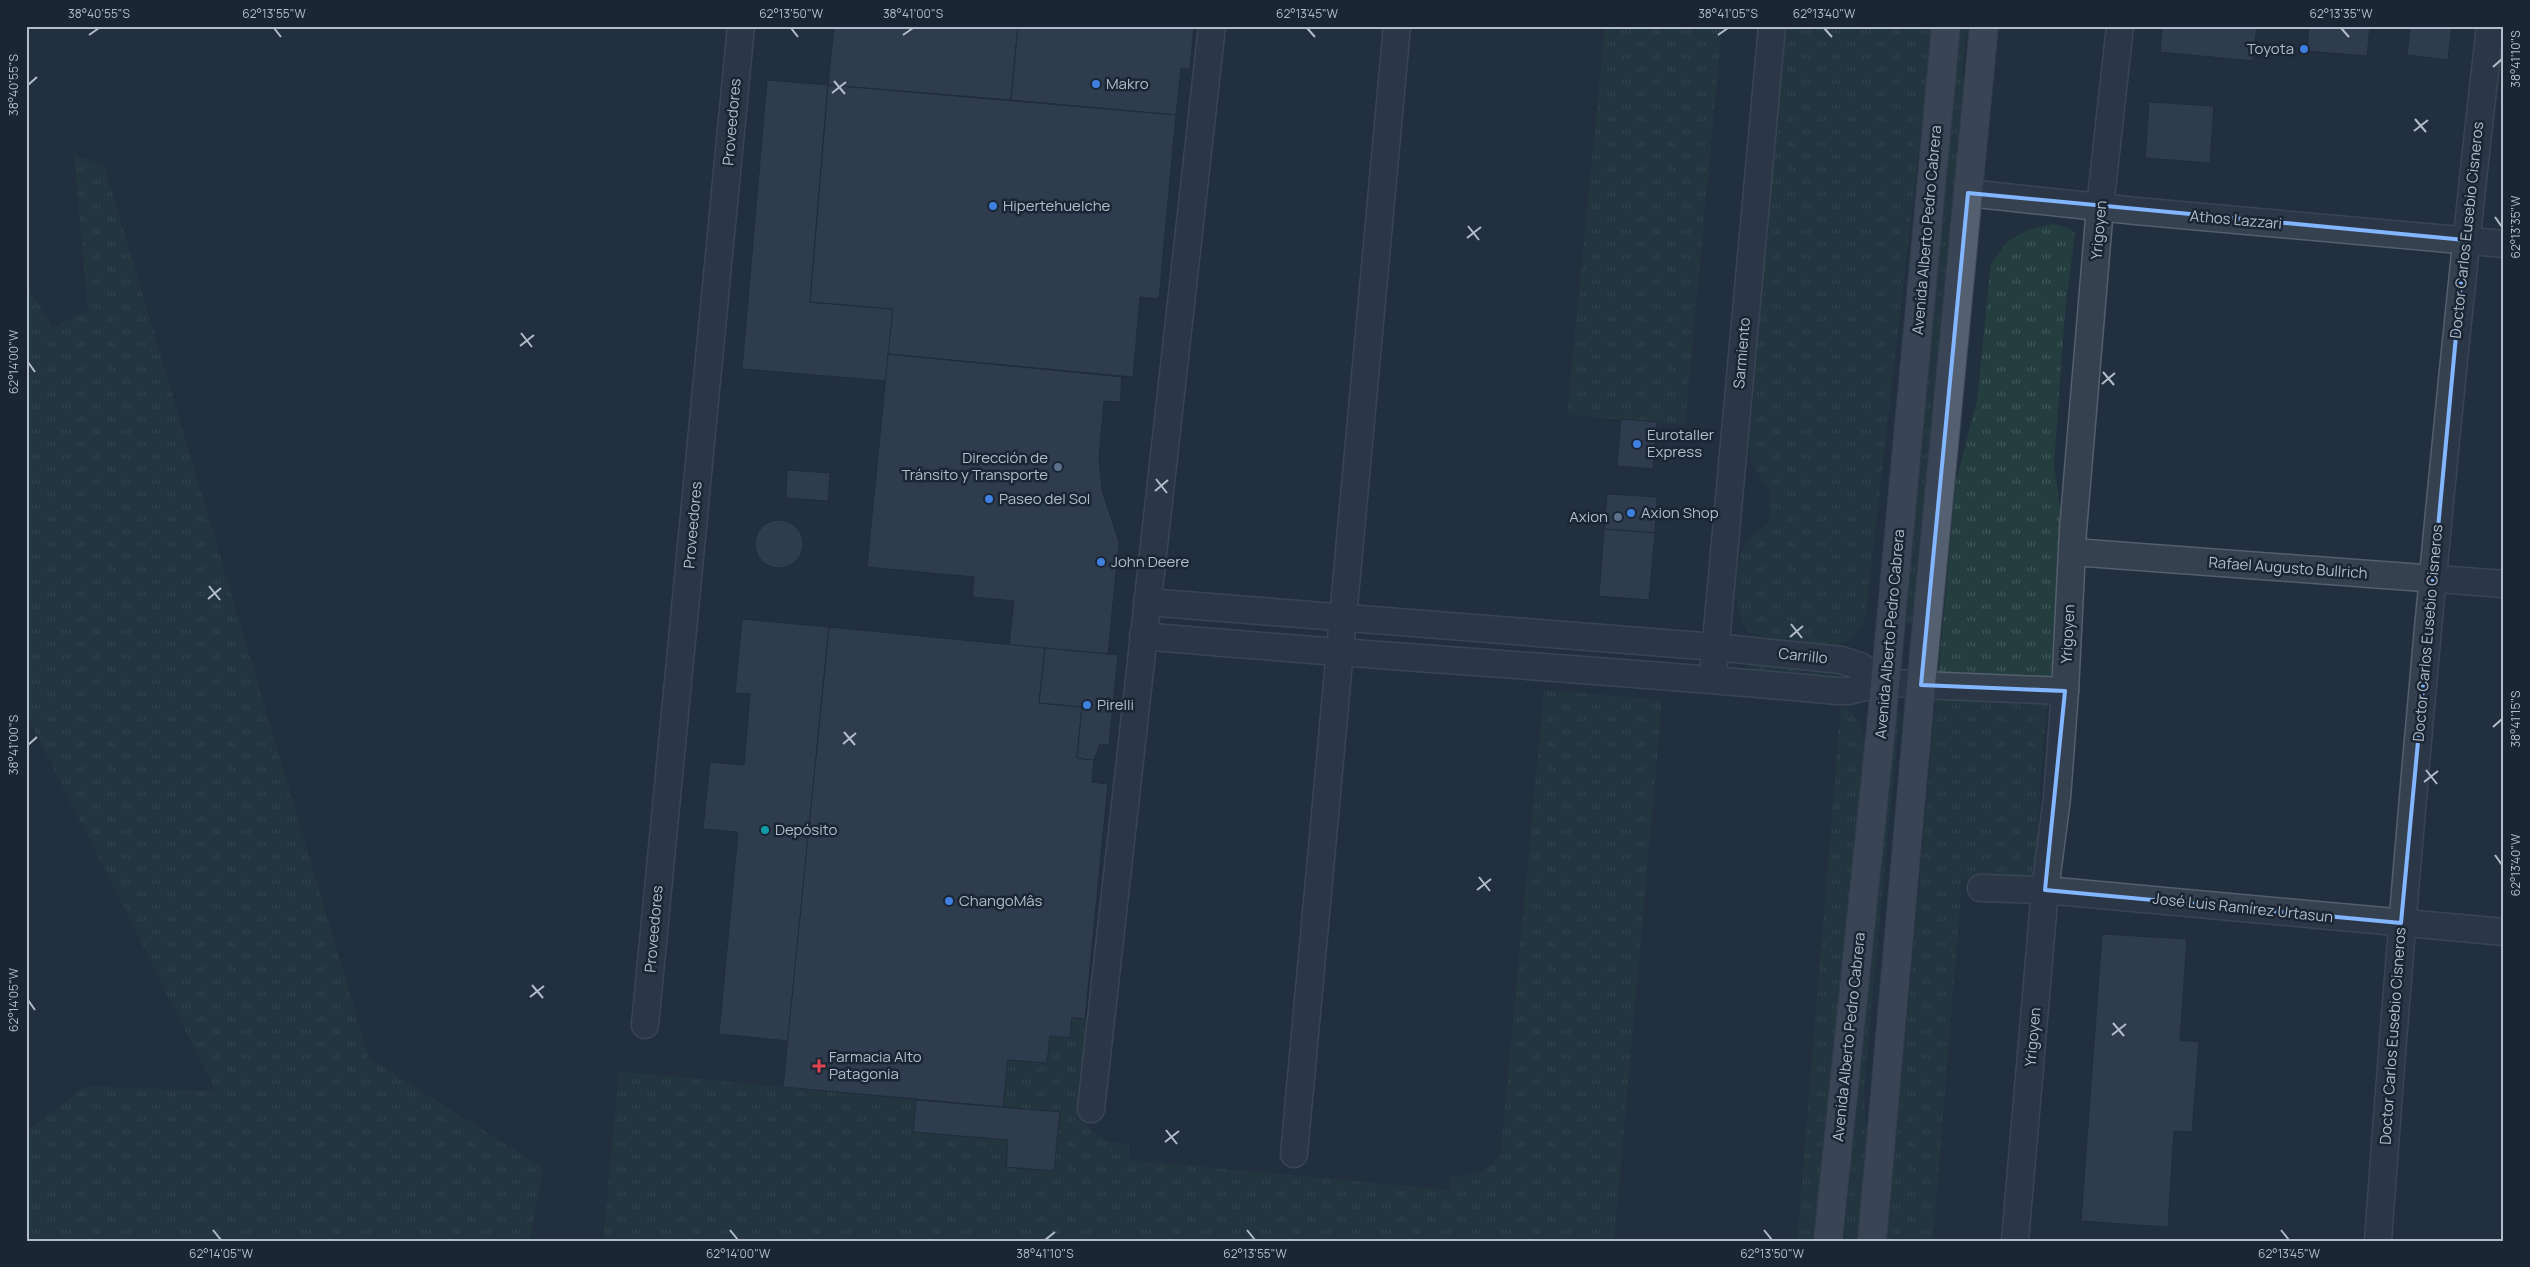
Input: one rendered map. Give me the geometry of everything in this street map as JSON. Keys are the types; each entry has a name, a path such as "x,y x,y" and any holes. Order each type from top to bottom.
{"main road":[{"name":"Avenida Alberto Pedro Cabrera","path":"1828,1241 1885,682 1946,26"},
{"path":"1872,1241 1920,686 1984,26"}],"street":[{"name":"Proveedores","path":"645,1025 741,26"},
{"path":"1091,1109 1212,26"},
{"path":"1337,618 1384,26"},
{"path":"1288,1153 1333,653 1397,26"},
{"name":"Sarmiento","path":"1712,679 1772,26"},
{"name":"Yrigoyen","path":"2015,1241 2045,890 2057,798 2073,552 2100,208 2120,26"},
{"name":"Doctor Carlos Eusebio Cisneros","path":"2378,1241 2401,924 2465,240 2490,26"},
{"name":"Athos Lazzari","path":"1968,193 2100,208 2504,244"},
{"name":"Rafael Augusto Bullrich","path":"2073,552 2504,584"},
{"name":"Carrillo","path":"1147,602 1715,647 1841,660 1860,666 1885,682"},
{"name":"Carrillo","path":"1143,636 1333,653 1712,679 1837,691 1859,689 1885,682 1920,686 2065,691"},
{"name":"José Luis Ramírez Urtasun","path":"1981,888 2045,890 2504,932"}],"highlighted area":[{"path":"1968,193 2465,240 2401,923 2045,890 2065,691 1921,685"}],"green space":[{"path":"1605,26 1722,26 1685,425 1567,415"},
{"path":"1785,26 1933,26 1865,619 1852,638 1844,643 1832,645 1777,639 1753,634 1743,624 1737,605 1736,594 1737,572 1743,549 1753,536 1769,522 1770,490 1752,465 1749,446"},
{"path":"1960,26 1968,26 1962,70 1967,122 1919,624 1902,624"},
{"path":"74,155 104,165 369,1058 543,1168 530,1241 26,1241 26,1132 86,1086 216,1091 26,714 26,282 52,328 88,310"},
{"path":"2053,224 2068,228 2075,234 2065,311 2054,464 2061,517 2058,608 2043,747 2035,869 2032,877 2023,882 1962,881 1933,1241 1887,1241 1956,481 1977,400 1991,263 2008,241 2030,229"},
{"path":"1751,662 1843,670 1849,676 1842,680 1748,672 1745,667"},
{"path":"1544,690 1662,700 1614,1241 603,1241 619,1071 916,1100 913,1132 1008,1140 1006,1167 1054,1171 1060,1112 1003,1107 1008,1060 1046,1063 1050,1036 1070,1038 1072,1018 1093,1020 1084,1115 1087,1123 1095,1134 1101,1138 1129,1145 1129,1160 1450,1190 1451,1176 1481,1172 1492,1164 1501,1150"},
{"path":"1841,704 1853,715 1860,727 1865,741 1867,756 1817,1241 1797,1241"},
{"path":"1895,710 1900,711 1864,1086 1868,1173 1861,1241 1844,1241"}],"building":[{"path":"834,26 1018,26 1011,100 828,85"},
{"name":"Makro","path":"1018,26 1194,26 1190,69 1181,68 1176,115 1011,100"},
{"path":"2162,26 2257,26 2253,61 2160,52"},
{"path":"2309,26 2370,26 2367,56 2307,51"},
{"path":"2410,26 2452,26 2448,60 2407,55"},
{"path":"767,80 828,85 810,302 893,309 886,381 742,369"},
{"name":"Hipertehuelche","path":"828,85 1176,115 1159,299 1140,297 1133,377 888,354 893,309 810,302"},
{"path":"2149,102 2214,106 2210,163 2145,158"},
{"name":"Paseo del Sol","path":"888,354 1122,377 1120,402 1104,401 1099,457 1102,490 1119,542 1108,654 1009,645 1014,601 972,597 974,577 867,567"},
{"name":"Eurotaller Express","path":"1621,419 1657,422 1653,469 1617,466"},
{"path":"787,470 830,473 828,501 786,498"},
{"name":"Axion Shop","path":"1607,494 1657,497 1655,533 1604,529"},
{"path":"779,520 788,522 796,527 801,535 803,544 801,553 796,561 788,566 779,568 770,566 762,561 757,553 755,544 757,535 762,527 770,522"},
{"path":"1604,529 1655,533 1649,600 1599,596"},
{"name":"Depósito","path":"742,619 829,627 788,1041 719,1034 738,832 703,829 710,762 744,765 750,694 735,693"},
{"name":"ChangoMâs","path":"829,627 1045,648 1039,703 1082,707 1077,758 1094,760 1092,782 1108,784 1085,1019 1072,1018 1070,1038 1050,1036 1047,1063 1008,1060 1003,1107 783,1087"},
{"name":"Pirelli","path":"1045,648 1118,655 1109,745 1100,744 1094,760 1077,758 1082,707 1039,703"},
{"path":"2102,934 2187,939 2180,1040 2199,1042 2192,1132 2174,1131 2168,1227 2081,1221"},
{"path":"916,1100 1060,1112 1054,1171 1006,1167 1008,1140 913,1132"}],"place":[{"name":"Toyota","path":"2304,49"},
{"name":"Makro","path":"1096,84"},
{"name":"Hipertehuelche","path":"993,206"},
{"name":"Eurotaller Express","path":"1637,444"},
{"name":"Dirección de Tránsito y Transporte","path":"1058,467"},
{"name":"Paseo del Sol","path":"989,499"},
{"name":"Axion Shop","path":"1631,513"},
{"name":"Axion","path":"1618,517"},
{"name":"John Deere","path":"1101,562"},
{"name":"Pirelli","path":"1087,705"},
{"name":"Depósito","path":"765,830"},
{"name":"ChangoMâs","path":"949,901"},
{"name":"Farmacia Alto Patagonia","path":"819,1066"}]}
